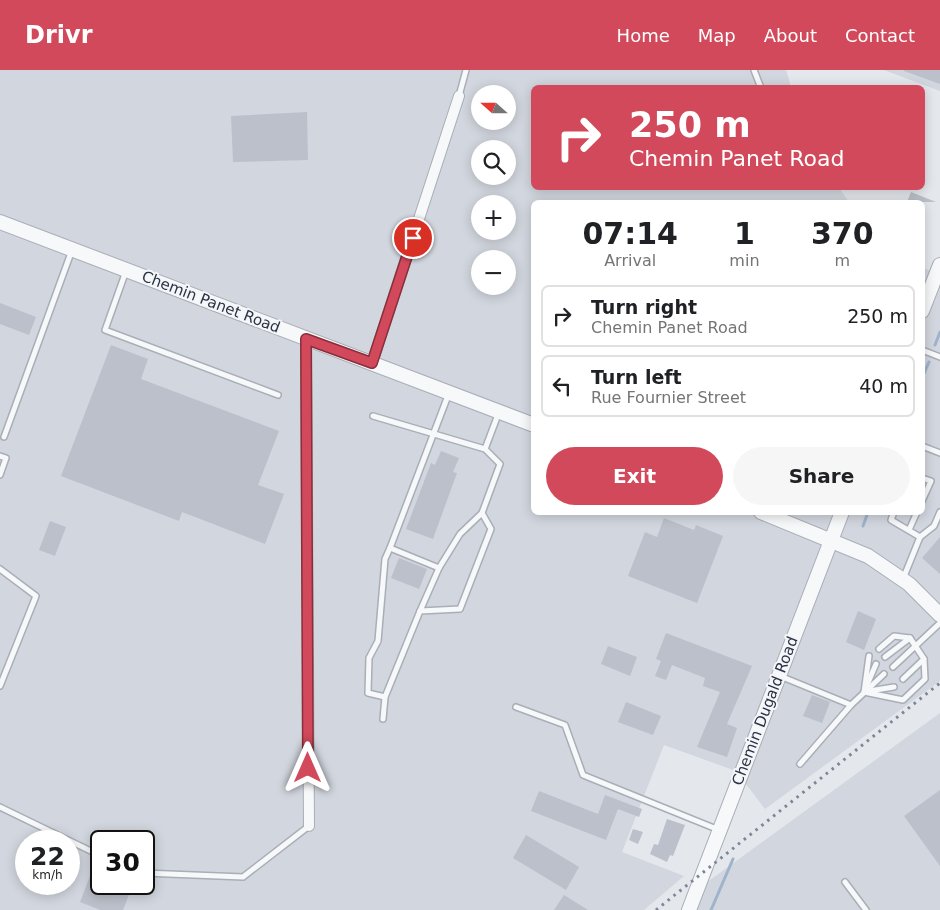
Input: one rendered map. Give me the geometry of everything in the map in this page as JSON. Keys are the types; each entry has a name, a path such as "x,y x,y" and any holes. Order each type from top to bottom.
{"street":[{"path":"372,363 459,96"},
{"name":"Chemin Panet Road","path":"0,222 531,424"},
{"path":"925,303 940,265"},
{"path":"306,339 309,826"},
{"path":"769,515 868,556 903,580 940,614"},
{"name":"Chemin Dugald Road","path":"689,910 841,515"}],"lane":[{"path":"459,96 466,70"},
{"path":"754,70 760,85"},
{"path":"4,438 72,250"},
{"path":"126,270 105,330 278,395"},
{"path":"925,351 940,357"},
{"path":"385,697 368,693 369,658 378,641 385,559 449,393"},
{"path":"485,449 499,412"},
{"path":"373,416 485,449 500,464 482,513 460,534 438,568 385,697 382,720"},
{"path":"925,447 940,454"},
{"path":"0,456 6,458 0,475"},
{"path":"925,479 931,481 925,494"},
{"path":"903,580 920,536 934,526 940,512"},
{"path":"420,611 460,609 491,529 482,513"},
{"path":"893,515 891,520 920,536"},
{"path":"910,530 916,515"},
{"path":"390,548 438,568"},
{"path":"0,569 36,596 0,686"},
{"path":"893,667 940,623"},
{"path":"864,692 903,700 925,679 924,660 910,638 894,636 879,649"},
{"path":"885,657 910,638"},
{"path":"864,692 869,656"},
{"path":"903,679 924,660"},
{"path":"864,692 876,664"},
{"path":"800,764 864,692 884,674"},
{"path":"779,675 851,706"},
{"path":"864,692 894,687"},
{"path":"516,707 565,725 583,775 720,830"},
{"path":"0,807 90,851"},
{"path":"155,873 243,877 309,826"},
{"path":"845,882 866,910"}],"shaded area":[{"path":"0,70 786,70 790,85 531,85 531,190 840,190 848,200 531,200 531,515 925,515 925,268 940,277 940,681 765,809 736,771 664,745 622,852 684,876 644,910 0,910"},
{"path":"884,70 940,70 940,91"},
{"path":"940,713 940,910 696,910 706,883"}],"building":[{"path":"904,70 940,70 940,84 904,71"},
{"path":"307,112 308,160 233,162 231,116"},
{"path":"911,192 936,202 925,202 925,200 908,200"},
{"path":"0,303 36,317 29,335 0,324"},
{"path":"111,345 148,359 141,379 279,431 258,485 284,494 265,544 182,512 179,521 61,476"},
{"path":"441,451 459,458 453,472 457,473 433,539 406,529 431,463 435,465"},
{"path":"664,518 694,530 696,525 723,536 697,603 628,576 645,532 657,537"},
{"path":"50,521 66,527 55,556 39,550"},
{"path":"940,537 940,574 922,558"},
{"path":"399,558 427,569 419,589 391,578"},
{"path":"858,611 876,619 864,650 846,642"},
{"path":"666,633 752,666 727,724 737,728 727,757 697,747 720,692 703,686 705,678 672,665 666,680 655,676 661,661 656,659"},
{"path":"608,646 637,657 630,676 601,664"},
{"path":"812,695 830,702 822,723 803,716"},
{"path":"626,702 661,716 653,735 618,722"},
{"path":"940,790 940,866 904,816"},
{"path":"539,791 598,814 605,795 642,809 639,817 618,809 606,840 531,811"},
{"path":"667,819 685,825 673,856 670,855 667,862 650,854 654,844 658,845"},
{"path":"633,829 643,832 638,844 629,840"},
{"path":"526,835 579,867 566,890 513,858"},
{"path":"90,876 90,895 129,895 123,910 100,910 80,902"},
{"path":"564,895 588,910 554,910"}],"waterway":[{"path":"935,345 940,332"},
{"path":"925,371 929,362"},
{"path":"863,526 867,515"},
{"path":"711,910 733,859"}],"railway":[{"path":"656,910 940,683"}],"route":[{"path":"308,768 306,339 372,363 413,238"}]}
